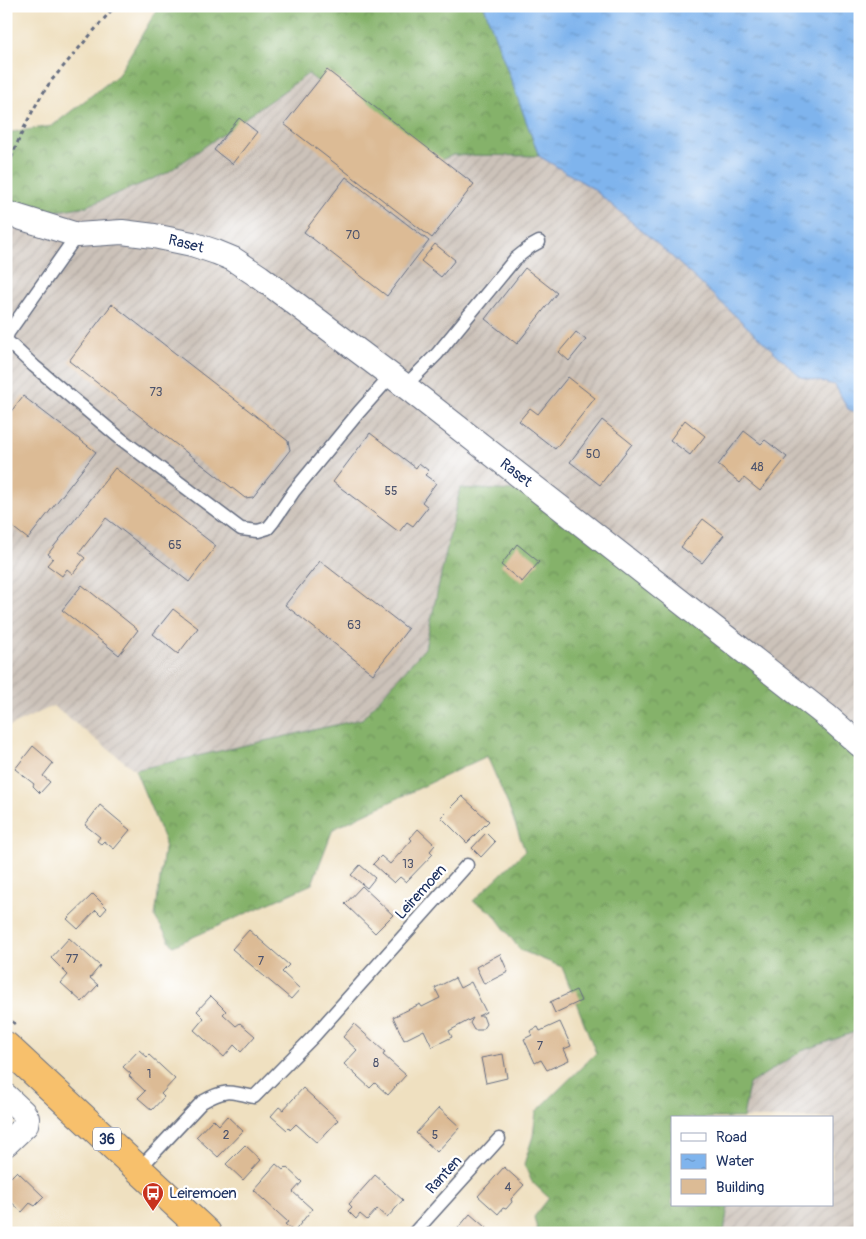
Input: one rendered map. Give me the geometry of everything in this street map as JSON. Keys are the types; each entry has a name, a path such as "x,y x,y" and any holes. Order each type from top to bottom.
{"highway":[{"name":"36","path":"6,1046 207,1233"}],"street":[{"path":"6,213 78,235"},
{"name":"Raset","path":"78,235 122,232 154,236 192,244 233,259 398,381 828,717 860,745"},
{"path":"6,1096 24,1112 27,1118 26,1125 6,1144"}],"lane":[{"path":"78,235 8,333 6,340 121,440 241,529 258,531 268,528 294,491 359,412 398,381 437,354 515,258 539,242"},
{"name":"Leiremoen","path":"139,1169 202,1102 213,1096 229,1092 254,1097 314,1036 467,865"},
{"name":"Ranten","path":"414,1233 499,1139"}],"path":[{"path":"6,174 12,154 32,110 43,93 115,6"}],"shaded area":[{"path":"308,74 426,166 453,155 539,156 592,188 669,254 800,377 835,385 848,409 860,414 860,736 544,488 515,491 460,488 425,648 362,719 135,770 53,706 6,728 6,227 13,218 167,173"},
{"path":"860,1030 860,1233 724,1233 728,1206 834,1206 834,1116 743,1116 749,1084 802,1051"}],"green space":[{"path":"159,6 484,6 539,156 453,155 426,166 308,74 167,173 87,206 13,218 6,227 6,133 52,126 118,75"},
{"path":"460,488 515,491 544,488 860,736 860,1030 802,1051 749,1084 743,1116 671,1116 671,1206 728,1206 724,1233 538,1233 534,1217 549,1198 532,1182 524,1164 533,1136 536,1112 596,1053 562,967 520,950 492,912 473,901 525,851 487,756 333,829 312,884 173,946 155,917 165,842 135,770 362,719 425,648"}],"water":[{"path":"484,6 860,6 860,414 848,409 835,385 801,377 669,254 592,188 539,156"}],"building":[{"path":"327,70 474,184 432,238 284,124"},
{"path":"239,118 257,132 232,164 214,150"},
{"path":"346,177 429,241 387,296 304,232"},
{"path":"435,244 455,260 441,277 421,261"},
{"path":"525,268 557,293 517,344 485,319"},
{"path":"112,304 288,441 290,450 253,497 245,498 69,361"},
{"path":"576,332 586,340 569,361 559,352"},
{"path":"568,377 595,398 555,449 519,421 530,408 538,414"},
{"path":"23,396 96,452 28,539 6,522 6,418"},
{"path":"602,420 632,444 600,485 570,462"},
{"path":"685,420 705,436 690,455 670,440"},
{"path":"744,431 761,444 765,440 787,457 760,491 744,478 740,483 718,465"},
{"path":"370,433 416,468 419,463 429,471 425,475 436,483 422,502 428,507 413,526 407,522 399,532 333,482"},
{"path":"115,468 216,546 189,582 106,518 79,553 85,558 73,574 67,569 62,576 47,565 53,558 48,554"},
{"path":"703,519 724,535 702,563 681,547"},
{"path":"517,544 539,562 522,582 501,565"},
{"path":"320,561 408,629 373,674 285,605"},
{"path":"82,585 138,630 119,655 62,610"},
{"path":"173,609 198,628 178,654 153,634"},
{"path":"33,746 53,763 43,776 50,782 40,793 33,786 34,784 15,769"},
{"path":"462,796 489,821 467,843 441,817"},
{"path":"100,805 130,830 114,849 104,841 101,844 97,841 100,837 85,825"},
{"path":"418,829 435,845 430,851 433,854 406,882 400,877 394,883 373,864 381,856 390,864 412,840 410,838"},
{"path":"486,833 495,842 481,857 472,848"},
{"path":"360,865 375,878 367,888 351,875"},
{"path":"362,886 393,915 375,933 345,904"},
{"path":"93,894 107,908 101,915 96,910 78,929 67,919"},
{"path":"249,930 289,965 282,972 300,989 291,999 232,949"},
{"path":"69,938 100,966 90,978 98,985 82,1002 61,983 68,975 51,958"},
{"path":"500,954 508,972 484,984 476,967"},
{"path":"455,978 460,988 471,982 486,1012 478,1016 483,1016 486,1024 482,1030 474,1030 470,1023 473,1018 449,1031 452,1037 432,1047 424,1030 404,1040 393,1017 420,1004 422,1007 440,998 435,988"},
{"path":"576,990 581,1001 555,1013 550,1002"},
{"path":"211,996 226,1011 223,1014 236,1026 240,1023 255,1036 241,1052 234,1045 224,1057 194,1030 204,1018 197,1011"},
{"path":"560,1022 571,1046 564,1049 569,1060 547,1070 541,1060 535,1063 524,1039 532,1035 530,1031 538,1027 540,1031"},
{"path":"354,1024 385,1052 383,1055 406,1075 388,1095 375,1083 370,1088 344,1064 357,1050 343,1037"},
{"path":"139,1050 147,1057 149,1055 175,1079 161,1094 164,1097 152,1110 138,1098 145,1091 129,1076 131,1074 123,1067"},
{"path":"503,1054 507,1078 486,1083 481,1058"},
{"path":"303,1088 338,1120 317,1143 296,1124 290,1130 289,1128 287,1130 271,1116 279,1107 283,1110"},
{"path":"439,1108 460,1127 437,1152 416,1133"},
{"path":"227,1116 243,1131 218,1157 196,1137 213,1119 219,1125"},
{"path":"245,1145 261,1160 243,1180 226,1164"},
{"path":"276,1164 283,1170 286,1167 302,1182 293,1192 312,1209 294,1232 285,1224 288,1222 253,1190"},
{"path":"504,1167 524,1185 511,1199 512,1202 506,1209 503,1208 498,1214 478,1196"},
{"path":"17,1171 44,1197 35,1206 30,1203 22,1212 6,1197 6,1173 11,1177"},
{"path":"375,1175 403,1200 387,1218 377,1209 367,1220 360,1214 356,1219 348,1211 352,1207 349,1204"},
{"path":"470,1214 492,1233 454,1233"}],"place":[{"name":"Leiremoen","path":"153,1212"}]}
